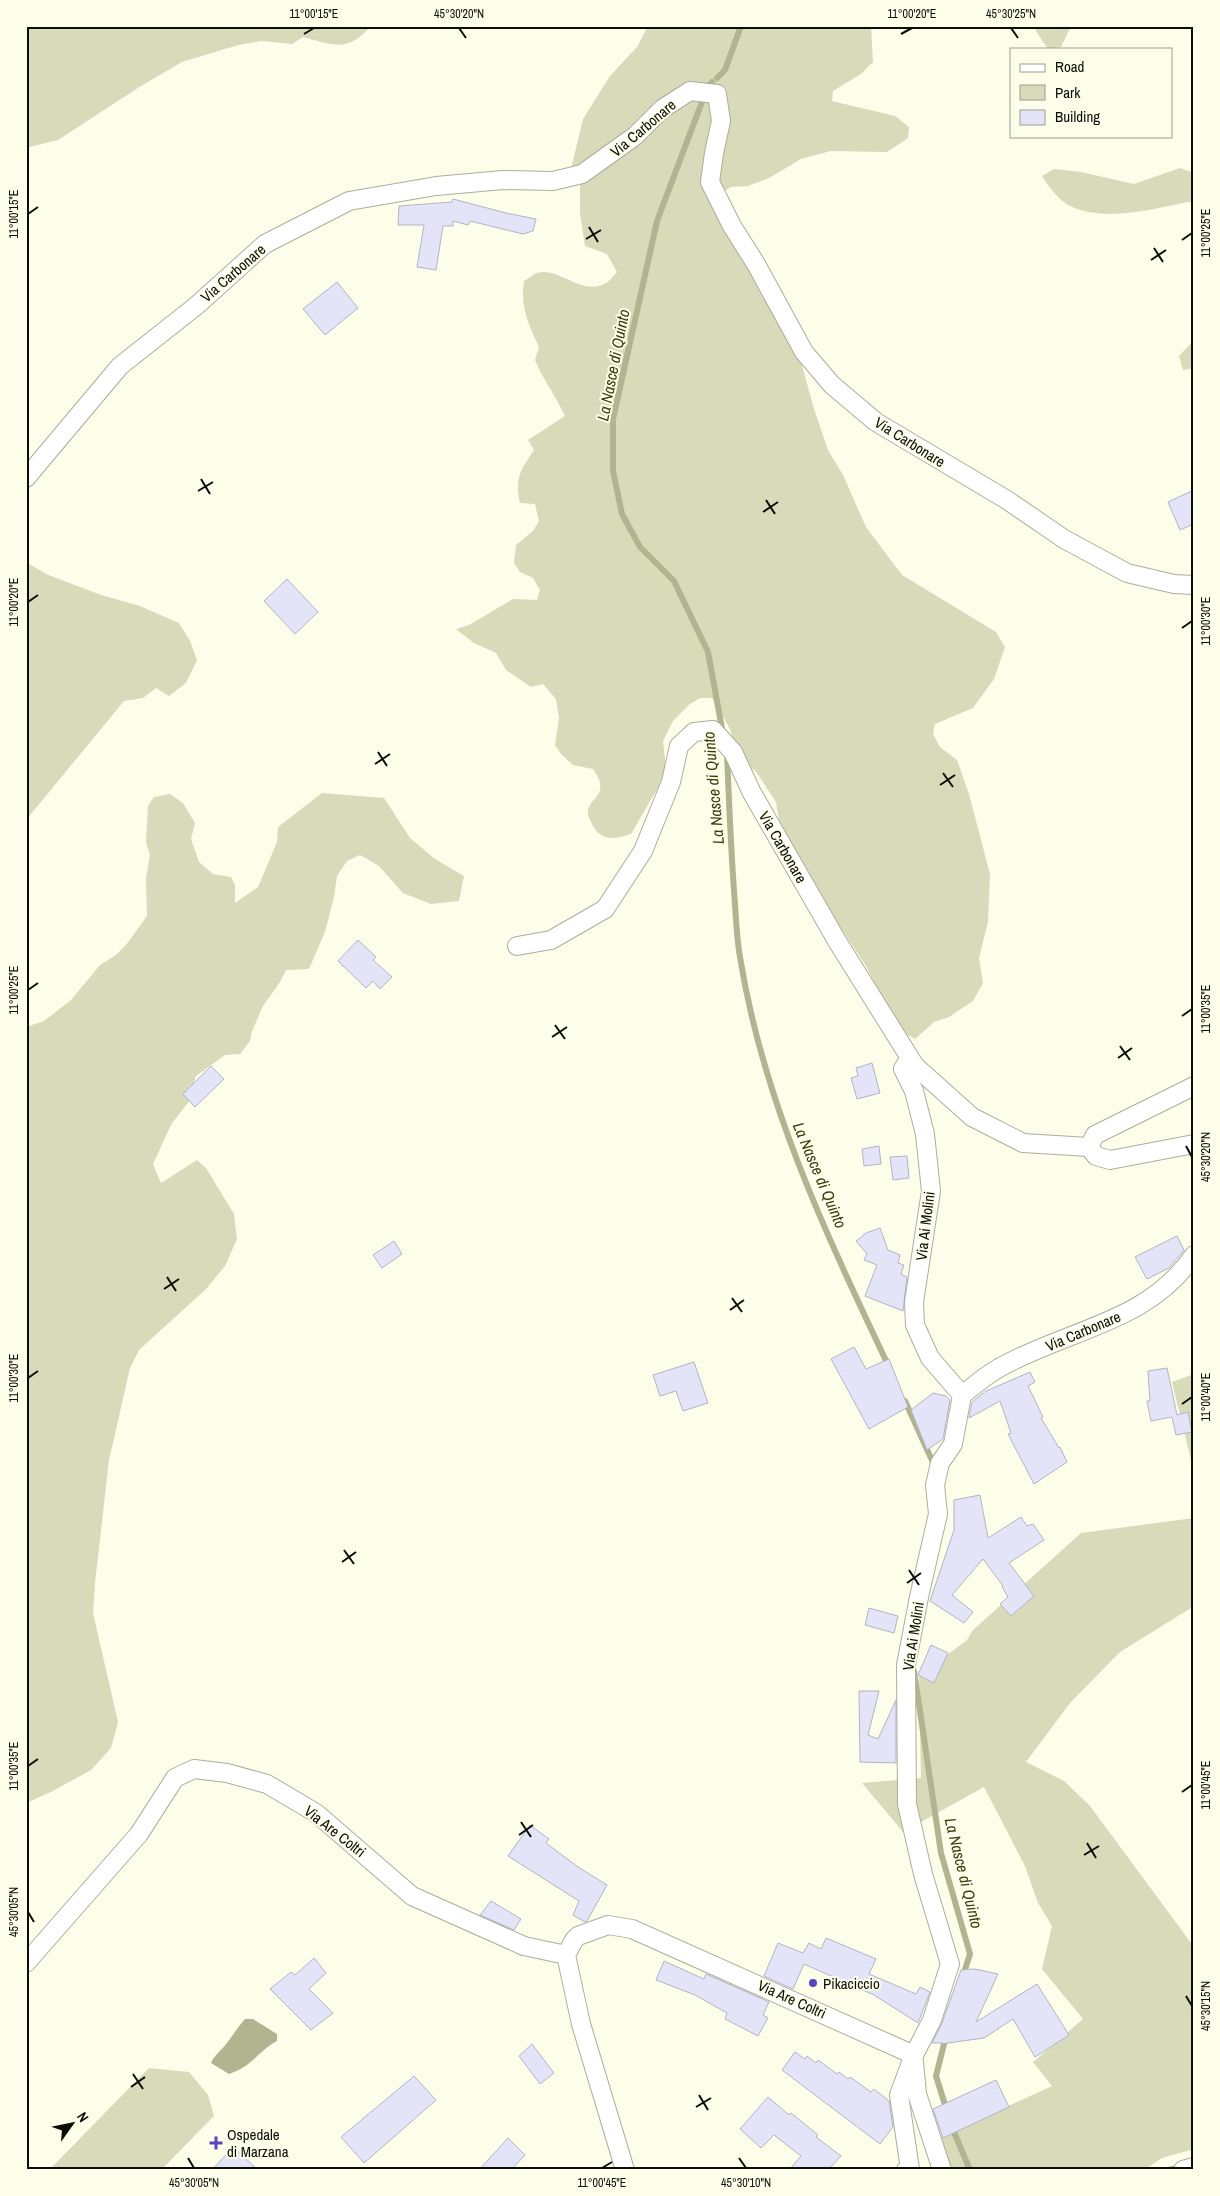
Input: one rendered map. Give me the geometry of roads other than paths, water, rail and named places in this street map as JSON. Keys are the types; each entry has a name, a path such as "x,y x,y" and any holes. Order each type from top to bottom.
{"street":[{"name":"Via Carbonare","path":"26,478 120,366 196,306 265,244 349,200 436,186 503,180 553,181 582,174 635,136 662,110 690,91 717,94 721,121 710,182 732,226 756,264 804,352 832,385 876,422 1006,500 1064,539 1127,573 1174,584 1194,584"},
{"name":"Via Carbonare","path":"517,946 551,940 605,909 643,851 671,782 680,746 694,732 714,730 733,752 752,793 837,941 915,1066 972,1117 1024,1143 1088,1148 1096,1156 1110,1160 1194,1144"},
{"name":"Via Ai Molini","path":"906,2170 910,2168 899,2095 914,2055 932,2020 950,1964 923,1874 907,1804 906,1665 938,1514 935,1485 940,1463 953,1444 962,1395 930,1358 915,1325 914,1302 932,1191 925,1134 914,1091 903,1069 906,1064 915,1066"},
{"path":"1088,1148 1095,1134 1194,1086"},
{"name":"Via Carbonare","path":"962,1395 998,1368 1061,1339 1107,1322 1148,1302 1184,1270 1194,1255"},
{"name":"Via Are Coltri","path":"26,1963 139,1834 175,1778 194,1769 228,1773 267,1784 316,1813 412,1896 524,1946 566,1954 574,1940 593,1930 608,1925 632,1929 914,2055"},
{"path":"566,1954 581,2024 625,2170"},
{"path":"914,2055 917,2094 942,2170"},
{"path":"1183,2170 1194,2168"}],"waterway":[{"name":"La Nasce di Quinto","path":"717,78 725,70 741,26"},
{"name":"La Nasce di Quinto","path":"712,82 708,86 657,221 613,419 613,471 622,514 640,547 674,581 708,652 723,734"},
{"name":"La Nasce di Quinto","path":"727,753 736,924 750,1011 764,1064 800,1167 843,1268 889,1367"},
{"name":"La Nasce di Quinto","path":"905,1401 935,1467"},
{"name":"La Nasce di Quinto","path":"914,1671 941,1853 970,1954 963,1976"},
{"name":"La Nasce di Quinto","path":"946,2036 936,2076 947,2111"},
{"name":"La Nasce di Quinto","path":"951,2125 970,2170"},
{"name":"La Nasce di Quinto","path":"1168,2170 1182,2167"}],"place":[{"name":"Pikaciccio","path":"813,1983"},
{"name":"Ospedale di Marzana","path":"216,2143"}]}
